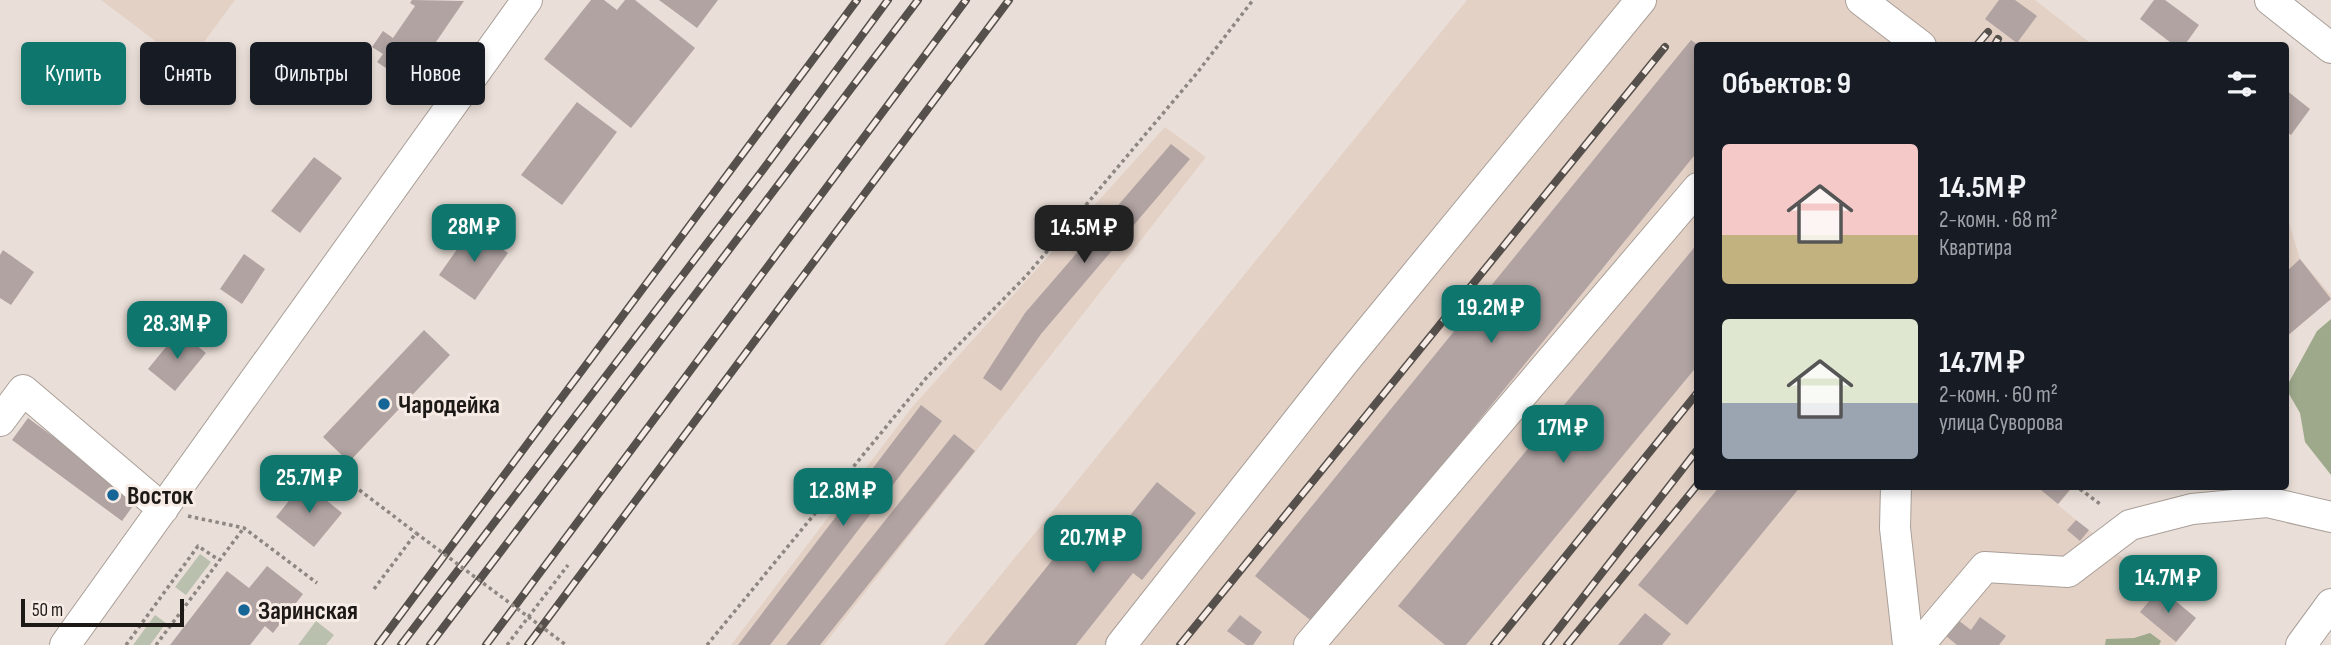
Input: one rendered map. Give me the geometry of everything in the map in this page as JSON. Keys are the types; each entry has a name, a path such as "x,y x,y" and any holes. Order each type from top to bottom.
{"street":[{"path":"65,645 527,0"},
{"path":"1121,645 1344,362 1641,0"},
{"path":"1861,0 1916,42"},
{"path":"2270,0 2331,48"},
{"path":"1309,645 1694,193"},
{"path":"0,421 23,390 163,509"},
{"path":"1896,490 1895,528 1908,645"},
{"path":"1919,645 1985,567 2068,572 2130,525 2192,509 2267,502 2331,517"},
{"path":"2301,645 2331,604"}],"path":[{"path":"715,645 710,642 927,377 1027,275 1197,73 1254,0"},
{"path":"337,473 566,645"},
{"path":"2081,490 2101,504"},
{"path":"163,509 244,528 317,583"},
{"path":"156,645 244,528"},
{"path":"374,589 416,533"},
{"path":"126,645 198,546 219,560"},
{"path":"507,645 568,565"}],"shaded area":[{"path":"101,0 235,0 204,42 157,42"},
{"path":"1467,0 2035,0 2089,42 1694,42 1694,490 2070,490 2058,505 2196,618 2174,645 944,645"},
{"path":"1165,127 1206,157 824,645 731,645 913,406"},
{"path":"2289,223 2300,259 2331,295 2331,299 2289,334"}],"green space":[{"path":"2331,319 2331,475 2305,442 2300,413 2289,394 2289,382 2317,331"},
{"path":"200,554 211,562 186,595 175,587"},
{"path":"155,615 166,623 150,645 133,645"},
{"path":"316,621 334,635 326,645 298,645"},
{"path":"2150,633 2161,641 2159,645 2105,645 2106,639 2134,638"}],"building":[{"path":"412,0 464,1 436,42 386,42 386,68 377,62 383,54 372,47 383,31 393,38 415,6 410,3"},
{"path":"591,0 604,0 617,10 625,0 635,0 695,48 631,128 544,59"},
{"path":"659,0 718,0 697,28"},
{"path":"1999,0 2015,0 2037,16 2018,42 1985,19"},
{"path":"2154,0 2165,0 2199,25 2187,42 2170,42 2140,19"},
{"path":"1691,40 1694,42 1694,156 1314,623 1255,576"},
{"path":"2289,92 2310,109 2291,135 2289,133"},
{"path":"577,102 617,132 562,205 521,175"},
{"path":"1171,144 1190,159 1041,334 1001,391 983,378 1025,313"},
{"path":"314,157 342,178 300,233 271,211"},
{"path":"472,228 508,253 475,300 439,275"},
{"path":"1694,248 1694,370 1466,645 1445,645 1398,606"},
{"path":"3,250 34,272 11,305 0,298 0,255"},
{"path":"244,254 265,269 242,304 220,289"},
{"path":"2300,259 2331,299 2289,334 2289,269"},
{"path":"424,330 450,355 349,462 323,437"},
{"path":"179,331 206,353 175,391 148,369"},
{"path":"921,405 942,421 770,645 738,645"},
{"path":"28,418 138,499 122,521 12,440"},
{"path":"954,434 975,451 820,645 786,645"},
{"path":"304,482 342,513 314,547 276,517"},
{"path":"1157,482 1196,513 1142,580 1133,573 1076,645 984,645 1078,528 1104,548"},
{"path":"1717,490 1798,490 1687,625 1638,585"},
{"path":"2041,490 2070,490 2058,504"},
{"path":"2076,520 2089,530 2080,541 2067,530"},
{"name":"Заринская","path":"267,566 303,594 273,633 265,626 250,645 170,645 227,571 249,588"},
{"path":"2160,588 2196,618 2176,642 2140,612"},
{"path":"1645,613 1671,634 1662,645 1618,645"},
{"path":"1240,615 1262,632 1253,645 1246,645 1227,631"},
{"path":"1980,617 2006,636 1999,645 1957,645 1946,636 1958,620 1971,630"}],"railway":[{"path":"378,645 857,0"},
{"path":"401,645 762,171 888,0"},
{"path":"430,645 918,0"},
{"path":"486,645 966,0"},
{"path":"528,645 1009,0"},
{"path":"1979,42 1988,32"},
{"path":"1180,645 1665,47"},
{"path":"1494,645 1694,397"},
{"path":"1546,645 1694,454"},
{"path":"1567,645 1694,489"}],"place":[{"name":"Чародейка","path":"384,404"},
{"name":"Восток","path":"113,495"},
{"name":"Заринская","path":"244,610"}]}
